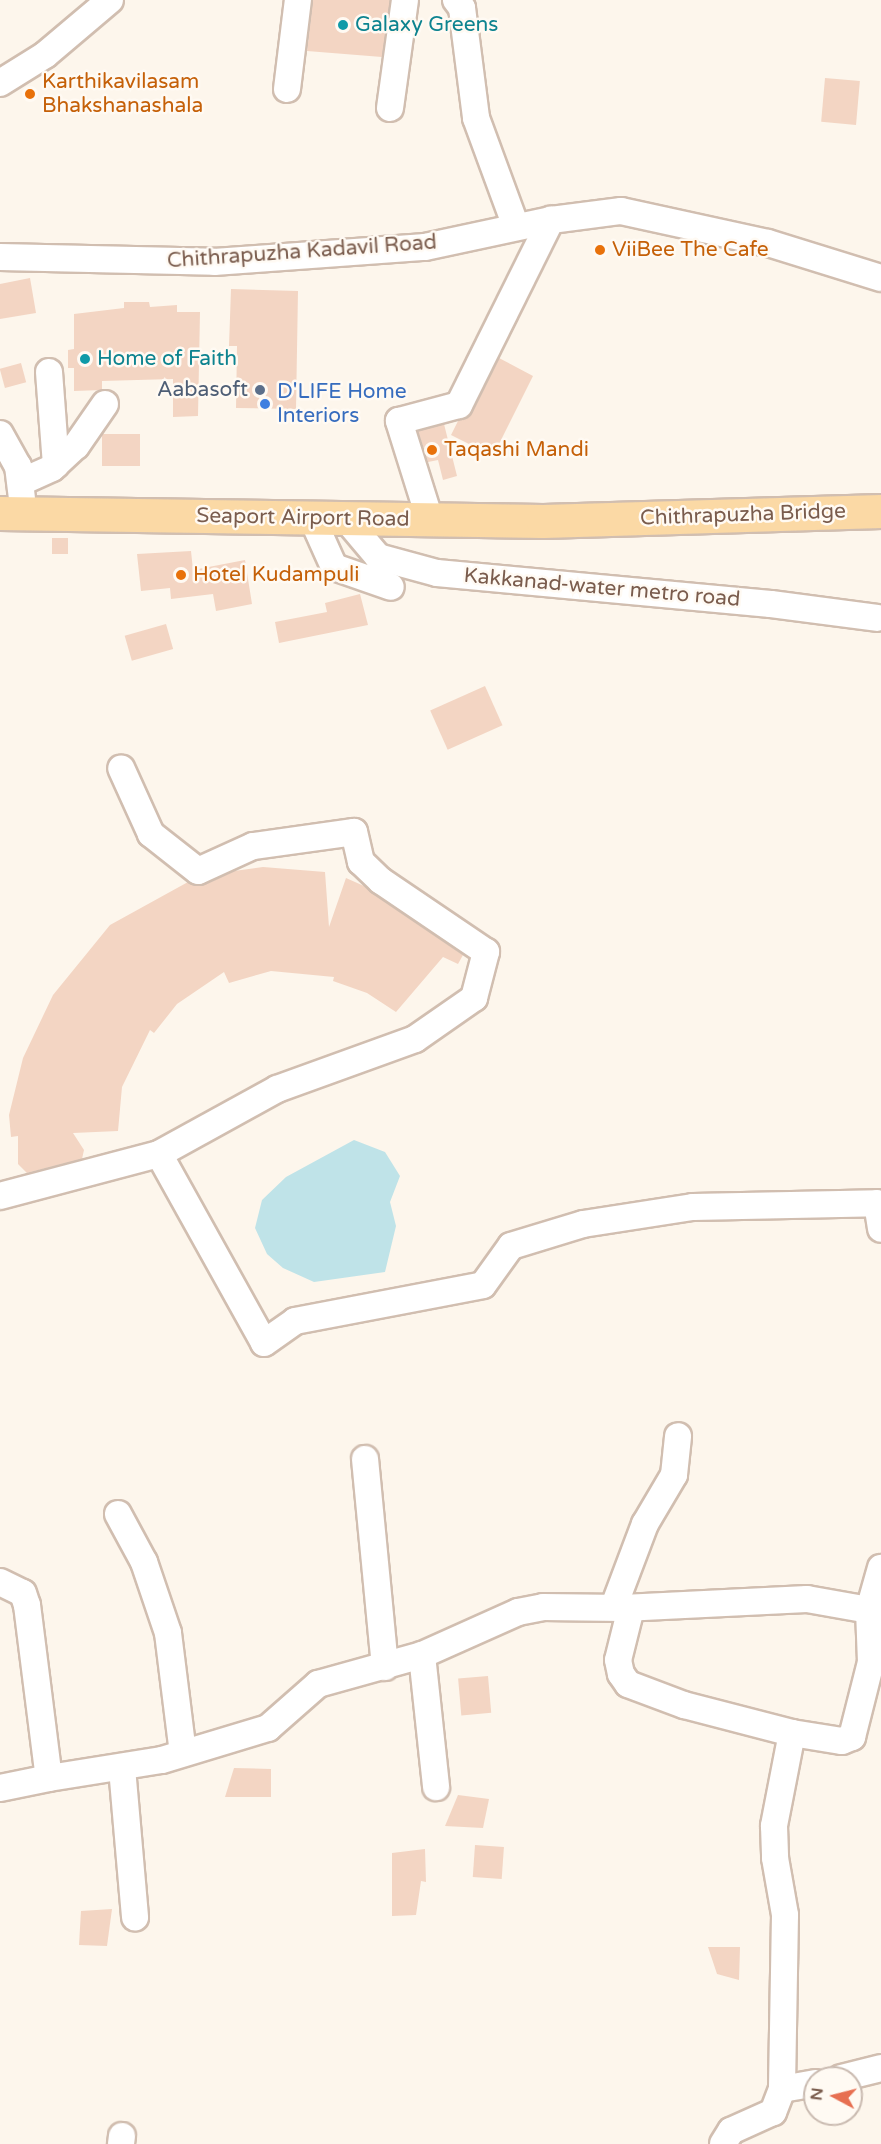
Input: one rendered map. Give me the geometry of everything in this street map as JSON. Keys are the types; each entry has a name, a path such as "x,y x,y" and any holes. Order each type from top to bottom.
{"main road":[{"name":"Seaport Airport Road","path":"14,503 346,519 605,519"},
{"name":"Chithrapuzha Bridge","path":"605,519 881,511"}],"street":[{"path":"0,83 45,55 110,0"},
{"path":"287,89 298,0"},
{"path":"390,108 405,0"},
{"path":"456,0 462,8 476,118 516,227"},
{"name":"Chithrapuzha Kadavil Road","path":"0,257 214,262 424,247 550,220 621,211 768,243 881,278"},
{"path":"430,520 399,421 459,405 550,220"},
{"path":"50,372 56,465"},
{"path":"14,503 76,446 105,404"},
{"path":"0,434 18,466 14,503"},
{"path":"312,518 334,567 391,587"},
{"name":"Kakkanad-water metro road","path":"346,519 378,557 437,573 771,604 877,618"},
{"path":"0,1196 159,1154 277,1089 415,1039 474,998 486,952 381,881 360,862 354,832 253,846 198,871 151,834 121,768"},
{"path":"159,1154 264,1343 296,1321 483,1285 511,1246 583,1224 693,1207 877,1203 881,1229"},
{"path":"619,1607 645,1524 674,1475 678,1436"},
{"path":"365,1459 385,1667"},
{"path":"118,1514 144,1562 168,1634 183,1753"},
{"path":"619,1607 630,1612 618,1660 621,1674 628,1684 677,1702 792,1733 842,1741 852,1737 871,1662 869,1610 881,1568"},
{"path":"0,1582 24,1593 49,1778"},
{"path":"0,1788 49,1778 122,1768 268,1728 318,1684 422,1655 518,1612 543,1607 619,1607 807,1599 869,1610"},
{"path":"422,1655 436,1786"},
{"path":"723,2144 731,2131 772,2112 782,2089 786,1950 774,1826 792,1733"},
{"path":"122,1768 135,1917"},
{"path":"863,2072 881,2068"},
{"path":"782,2089 803,2085"}],"water":[{"path":"354,1140 385,1152 400,1176 390,1202 396,1226 385,1272 314,1282 283,1268 267,1254 255,1228 262,1200 286,1177"}],"building":[{"name":"Galaxy Greens","path":"313,0 390,0 382,57 307,51"},
{"path":"825,78 860,81 856,125 821,122"},
{"path":"30,278 36,313 0,319 0,284"},
{"path":"231,289 298,291 296,409 236,408 237,346 229,346"},
{"name":"Home of Faith","path":"124,302 149,302 150,307 177,305 177,312 200,312 198,416 173,417 173,379 102,381 102,390 74,391 74,368 68,368 68,350 74,349 74,314 124,308"},
{"path":"499,358 533,376 493,456 451,435 458,421 472,412"},
{"path":"21,363 26,382 5,388 0,369"},
{"path":"444,424 457,476 443,480 438,460 428,462 418,431"},
{"path":"102,434 140,434 140,466 102,466"},
{"path":"52,538 68,538 68,554 52,554"},
{"path":"191,551 193,570 245,560 252,604 216,611 213,594 171,599 170,588 141,591 137,554"},
{"path":"360,594 368,625 279,643 275,622 327,612 325,603"},
{"path":"166,624 173,649 132,661 125,636"},
{"path":"485,686 502,725 448,750 430,710"},
{"path":"263,867 325,872 329,927 346,878 364,886 463,955 458,964 443,957 396,1012 367,993 333,981 334,977 271,971 229,983 224,972 177,1004 154,1033 150,1030 122,1087 118,1131 73,1133 84,1150 82,1159 27,1173 18,1164 18,1136 11,1137 9,1115 23,1058 53,995 110,925 188,882 204,885 234,871"},
{"path":"488,1676 491,1713 461,1715 458,1679"},
{"path":"234,1768 271,1769 271,1797 225,1797"},
{"path":"458,1795 489,1799 483,1828 445,1826"},
{"path":"475,1845 504,1847 502,1879 473,1877"},
{"path":"425,1849 426,1882 421,1881 416,1915 392,1916 392,1853"},
{"path":"112,1909 107,1946 79,1945 81,1911"},
{"path":"708,1947 740,1947 739,1980 717,1974"}],"place":[{"name":"Galaxy Greens","path":"343,25"},
{"name":"Karthikavilasam Bhakshanashala","path":"30,94"},
{"name":"ViiBee The Cafe","path":"600,250"},
{"name":"Home of Faith","path":"85,359"},
{"name":"Aabasoft","path":"260,390"},
{"name":"D'LIFE Home Interiors","path":"265,404"},
{"name":"Taqashi Mandi","path":"432,450"},
{"name":"Hotel Kudampuli","path":"181,575"}]}
